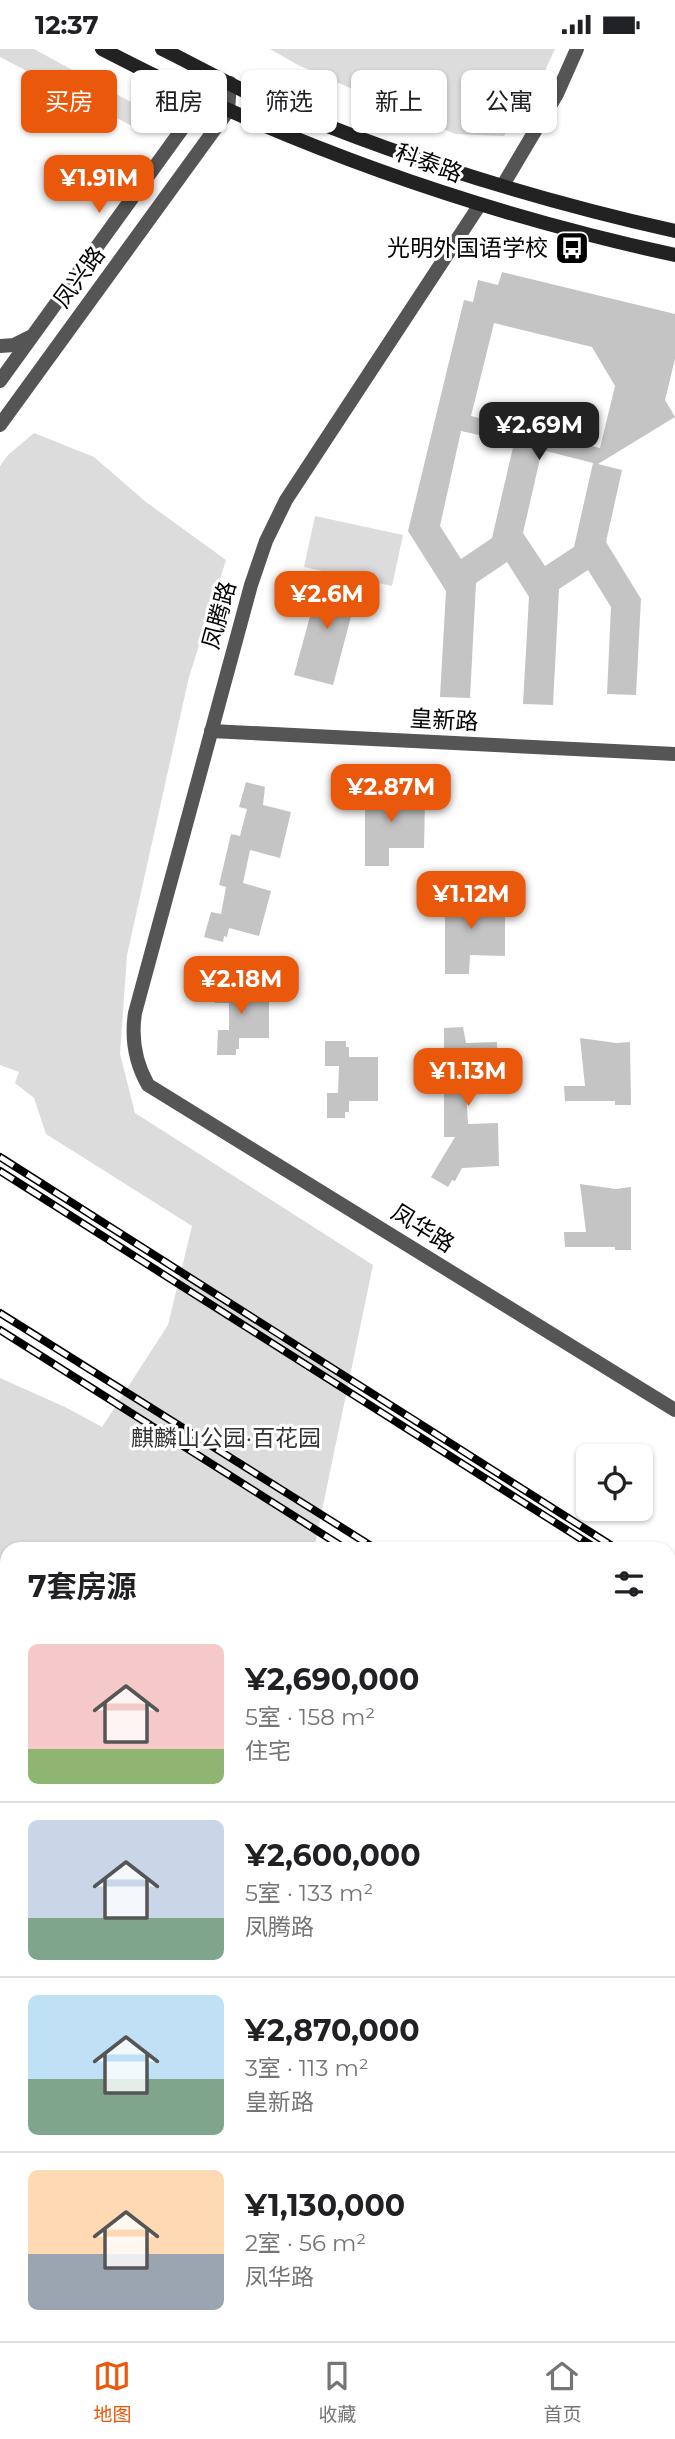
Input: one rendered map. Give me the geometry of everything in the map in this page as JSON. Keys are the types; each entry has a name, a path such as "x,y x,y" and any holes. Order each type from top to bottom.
{"main road":[{"name":"科泰路","path":"102,49 144,70"},
{"name":"科泰路","path":"162,49 264,100 416,158 618,218 675,231"},
{"name":"科泰路","path":"228,111 479,206 675,255"}],"street":[{"path":"503,185 557,94 578,49"},
{"path":"228,111 230,83"},
{"name":"凤兴路","path":"0,425 228,111"},
{"name":"凤兴路","path":"0,381 179,133"},
{"name":"凤腾路","path":"148,1085 141,1073 134,1048 135,1013 257,563 275,520 298,480 479,206"},
{"path":"0,346 14,345 34,334"},
{"name":"皇新路","path":"211,731 675,754"},
{"name":"凤华路","path":"148,1085 675,1410"}],"green space":[{"path":"0,49 34,49 72,70 25,70 0,57"},
{"path":"270,49 555,49 545,70 461,70 461,133 506,133 504,136 455,134 447,130 447,70 351,70 351,88 337,82 337,70 309,70"},
{"path":"117,94 131,102 131,125 117,118"},
{"name":"麒麟山公园·百花园","path":"34,433 94,457 146,502 226,560 189,677 127,955 120,1054 135,1113 373,1265 315,1542 0,1542 0,1378 102,1427 168,1325 192,1226 46,1134 34,1098 15,1083 19,1072 0,1065 0,466 8,455"},
{"path":"315,516 403,535 392,586 304,567"}],"building":[{"path":"502,272 675,314 675,359 665,400 675,417 598,464 622,470 606,542 641,599 636,695 607,694 611,607 588,570 559,589 553,705 523,704 529,597 507,562 476,583 470,698 440,697 446,591 408,531 464,300 473,302 478,280 498,285","holes":["494,323 592,347 615,386 600,448 471,416","461,431 514,443 492,538 461,559 440,526","542,450 593,463 574,547 545,566 523,533"]},
{"path":"321,576 359,586 333,685 294,675"},
{"path":"365,781 388,781 391,800 425,800 424,848 389,848 389,866 365,866"},
{"path":"246,782 265,787 263,805 291,812 280,858 250,850 243,883 271,891 259,936 229,928 223,942 204,937 211,912 221,914 226,887 219,885 231,834 240,836 247,809 239,807"},
{"path":"445,888 469,888 471,907 505,907 505,956 470,955 469,974 445,974"},
{"path":"216,978 236,978 239,994 269,994 269,1038 239,1038 236,1055 217,1055 218,1030 229,1030 229,1003 215,1003"},
{"path":"463,1027 466,1043 497,1042 498,1090 466,1091 468,1124 498,1123 499,1166 462,1168 448,1187 431,1177 455,1137 444,1137 444,1079 458,1079 458,1054 444,1054 444,1028"},
{"path":"580,1038 616,1043 630,1042 631,1105 615,1105 615,1101 565,1101 564,1086 585,1086"},
{"path":"325,1041 346,1041 349,1057 378,1057 378,1101 349,1101 349,1112 345,1112 345,1118 327,1118 327,1093 338,1093 339,1066 325,1066"},
{"path":"580,1184 616,1189 631,1187 631,1250 615,1250 615,1247 565,1247 564,1232 586,1232"}],"railway":[{"path":"0,1157 606,1542"},
{"path":"0,1171 586,1542"},
{"path":"0,1313 365,1542"},
{"path":"0,1330 335,1542"}],"place":[{"name":"光明外国语学校","path":"572,248"}]}
